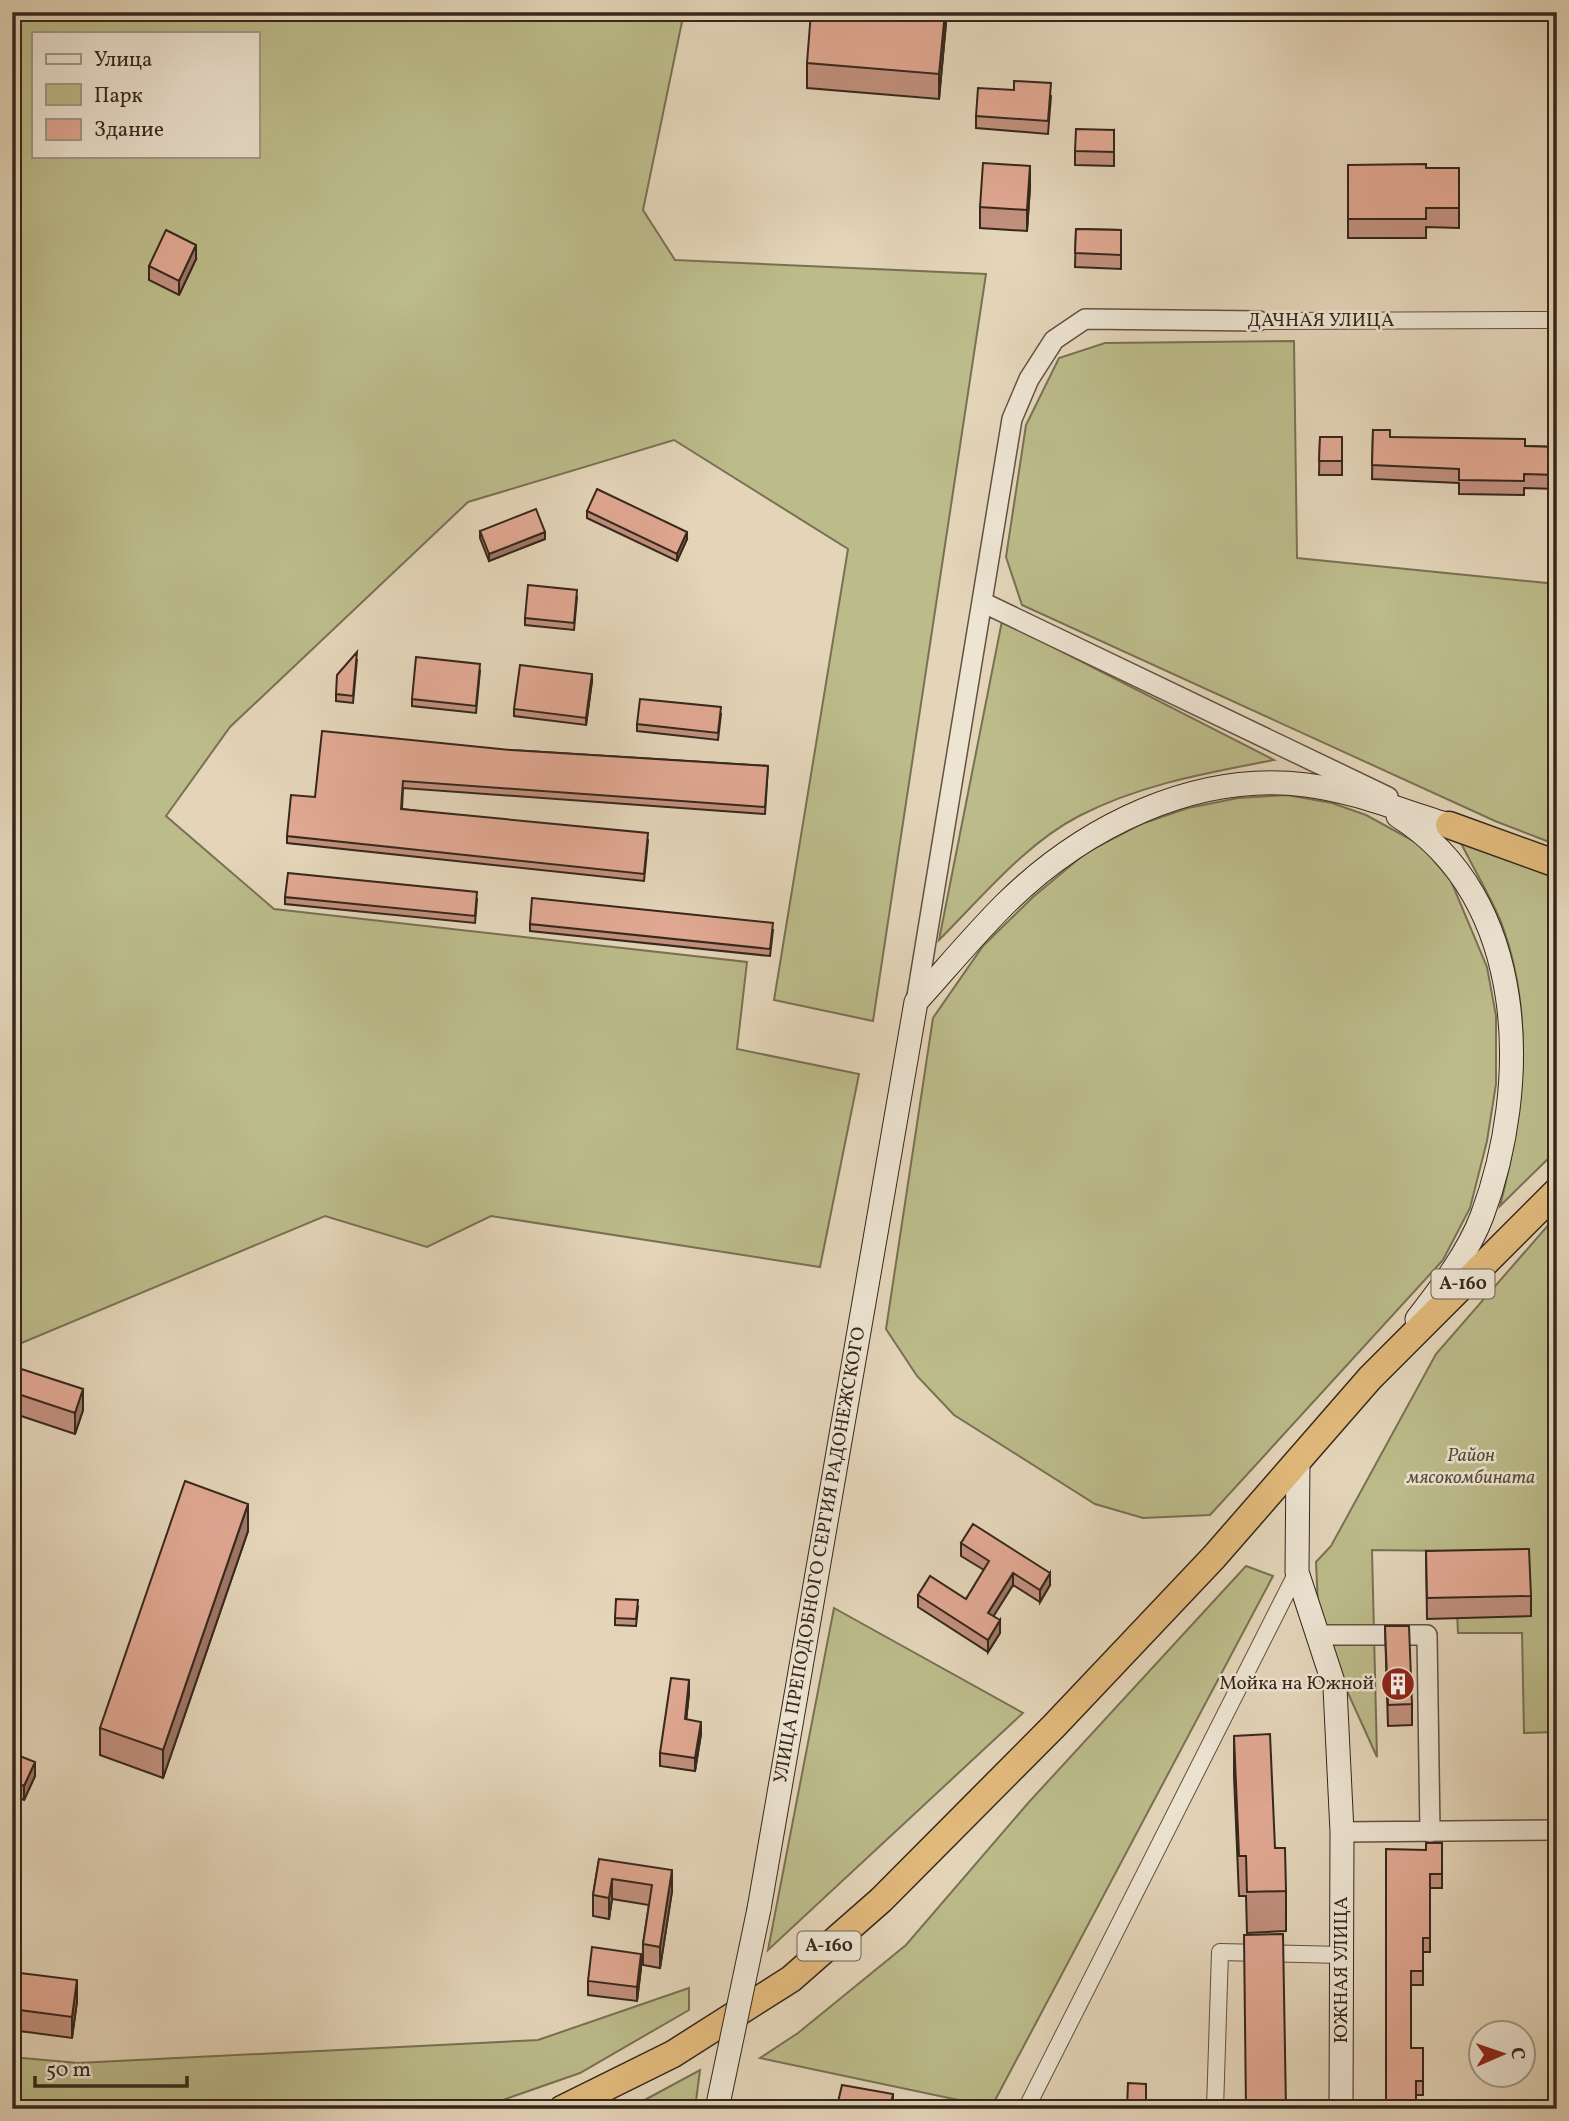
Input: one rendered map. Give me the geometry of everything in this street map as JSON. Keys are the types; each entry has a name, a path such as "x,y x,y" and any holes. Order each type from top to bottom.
{"highway":[{"path":"1450,825 1557,864"},
{"name":"А-160","path":"562,2109 673,2054 779,1987 861,1918 1054,1726 1214,1557 1370,1378 1557,1191"}],"main road":[{"path":"916,1002 1005,903 1063,854 1128,816 1182,796 1266,783 1307,785 1353,795 1450,825"},
{"path":"1370,1378 1459,1260 1482,1216 1505,1116 1511,1076 1512,1025 1508,992 1488,923 1455,865 1437,845 1380,805"},
{"name":"УЛИЦА ПРЕПОДОБНОГО СЕРГИЯ РАДОНЕЖСКОГО","path":"717,2109 759,1909 916,1002"},
{"name":"ЮЖНАЯ УЛИЦА","path":"1298,1459 1297,1572 1335,1688 1342,1832 1341,2109"}],"street":[{"name":"ДАЧНАЯ УЛИЦА","path":"984,603 1012,419 1029,379 1054,340 1085,319 1557,320"},
{"path":"916,1002 984,603 1287,750 1450,825"},
{"path":"1287,750 1353,795"},
{"path":"1026,2109 1297,1572"},
{"path":"1317,1635 1427,1635 1430,1832"},
{"path":"1342,1832 1557,1830"},
{"path":"1216,2109 1220,1952 1342,1955"}],"green space":[{"path":"12,12 684,12 643,210 675,260 986,274 873,1021 774,1000 848,549 674,440 468,502 230,727 166,816 274,909 747,962 737,1049 859,1074 820,1267 491,1216 427,1247 325,1216 12,1347"},
{"path":"1294,341 1297,558 1557,584 1557,845 1495,821 1022,605 1006,557 1026,425 1059,358 1105,343"},
{"path":"1002,621 1274,760 1150,788 1079,816 1022,856 939,940"},
{"path":"1287,795 1332,803 1366,815 1421,845 1451,881 1487,967 1496,1016 1496,1084 1487,1141 1470,1208 1443,1260 1210,1515 1143,1518 1095,1504 954,1415 917,1376 886,1329 933,1018 983,946 1033,897 1087,852 1141,824 1188,808 1238,798"},
{"path":"1460,841 1557,876 1557,1150 1500,1206 1520,1100 1523,1064 1519,993 1501,922"},
{"name":"Район мясокомбината","path":"1557,1215 1557,1732 1524,1733 1522,1633 1458,1633 1454,1551 1372,1550 1377,1757 1342,1680 1318,1606 1316,1562 1331,1546 1436,1354"},
{"path":"1246,1566 1273,1576 993,2104 982,2105 760,2058 798,2033 906,1945 1029,1802"},
{"path":"834,1608 1023,1713 768,1950"},
{"path":"689,1988 689,2010 580,2073 477,2109 12,2109 12,2057 78,2063 538,2040"},
{"path":"700,2070 695,2109 628,2109"}],"building":[{"path":"811,12 945,12 939,74 807,63"},
{"path":"1014,81 1051,83 1048,121 976,116 978,88 1014,90"},
{"path":"1076,129 1114,130 1114,152 1075,151"},
{"path":"983,163 1030,166 1027,210 980,207"},
{"path":"1426,164 1426,168 1459,168 1459,208 1426,208 1426,219 1348,219 1348,165"},
{"path":"1076,229 1121,230 1121,255 1075,253"},
{"path":"166,230 196,245 179,281 149,266"},
{"path":"1373,430 1390,430 1390,437 1525,439 1525,446 1557,447 1557,475 1524,474 1524,481 1459,480 1459,469 1372,465"},
{"path":"1320,437 1342,437 1342,461 1319,461"},
{"path":"597,489 687,532 677,554 587,511"},
{"path":"536,509 545,532 489,554 480,531"},
{"path":"528,585 577,590 574,623 525,618"},
{"path":"357,652 353,696 336,694 337,675"},
{"path":"416,657 480,664 476,706 412,699"},
{"path":"520,665 592,674 586,718 514,709"},
{"path":"640,699 721,707 718,733 637,724"},
{"path":"322,731 511,750 768,766 765,807 403,781 401,809 648,833 644,874 287,836 291,795 315,797"},
{"path":"288,873 477,892 475,916 285,897"},
{"path":"532,898 773,923 770,949 530,924"},
{"path":"12,1366 83,1389 75,1413 12,1392"},
{"path":"185,1481 248,1504 163,1750 100,1728"},
{"path":"973,1524 1050,1573 1040,1590 1013,1573 988,1613 1000,1620 988,1640 918,1595 930,1576 966,1599 989,1561 961,1543"},
{"path":"1529,1549 1531,1596 1427,1598 1426,1551"},
{"path":"616,1599 638,1600 636,1619 615,1618"},
{"name":"Мойка на Южной","path":"1385,1626 1409,1626 1412,1704 1388,1705"},
{"path":"671,1678 689,1680 685,1719 701,1722 695,1758 660,1753"},
{"path":"1270,1734 1275,1848 1285,1848 1286,1891 1247,1892 1246,1856 1239,1856 1234,1736"},
{"path":"12,1753 35,1762 24,1786 12,1781"},
{"path":"1426,1843 1442,1843 1442,1874 1430,1874 1430,1938 1423,1938 1423,1971 1411,1971 1411,2048 1423,2048 1423,2081 1416,2081 1416,2101 1411,2101 1411,2109 1386,2109 1386,1849 1426,1850"},
{"path":"599,1859 672,1870 660,1947 643,1944 652,1885 612,1879 609,1898 593,1895"},
{"path":"1283,1934 1286,2109 1246,2109 1244,1935"},
{"path":"592,1947 641,1954 637,1987 588,1981"},
{"path":"12,1972 77,1980 72,2017 12,2009"},
{"path":"1128,2083 1146,2084 1146,2109 1127,2109"},
{"path":"842,2085 893,2094 890,2109 858,2109 838,2102"}],"place":[{"name":"Мойка на Южной","path":"1398,1684"}]}
